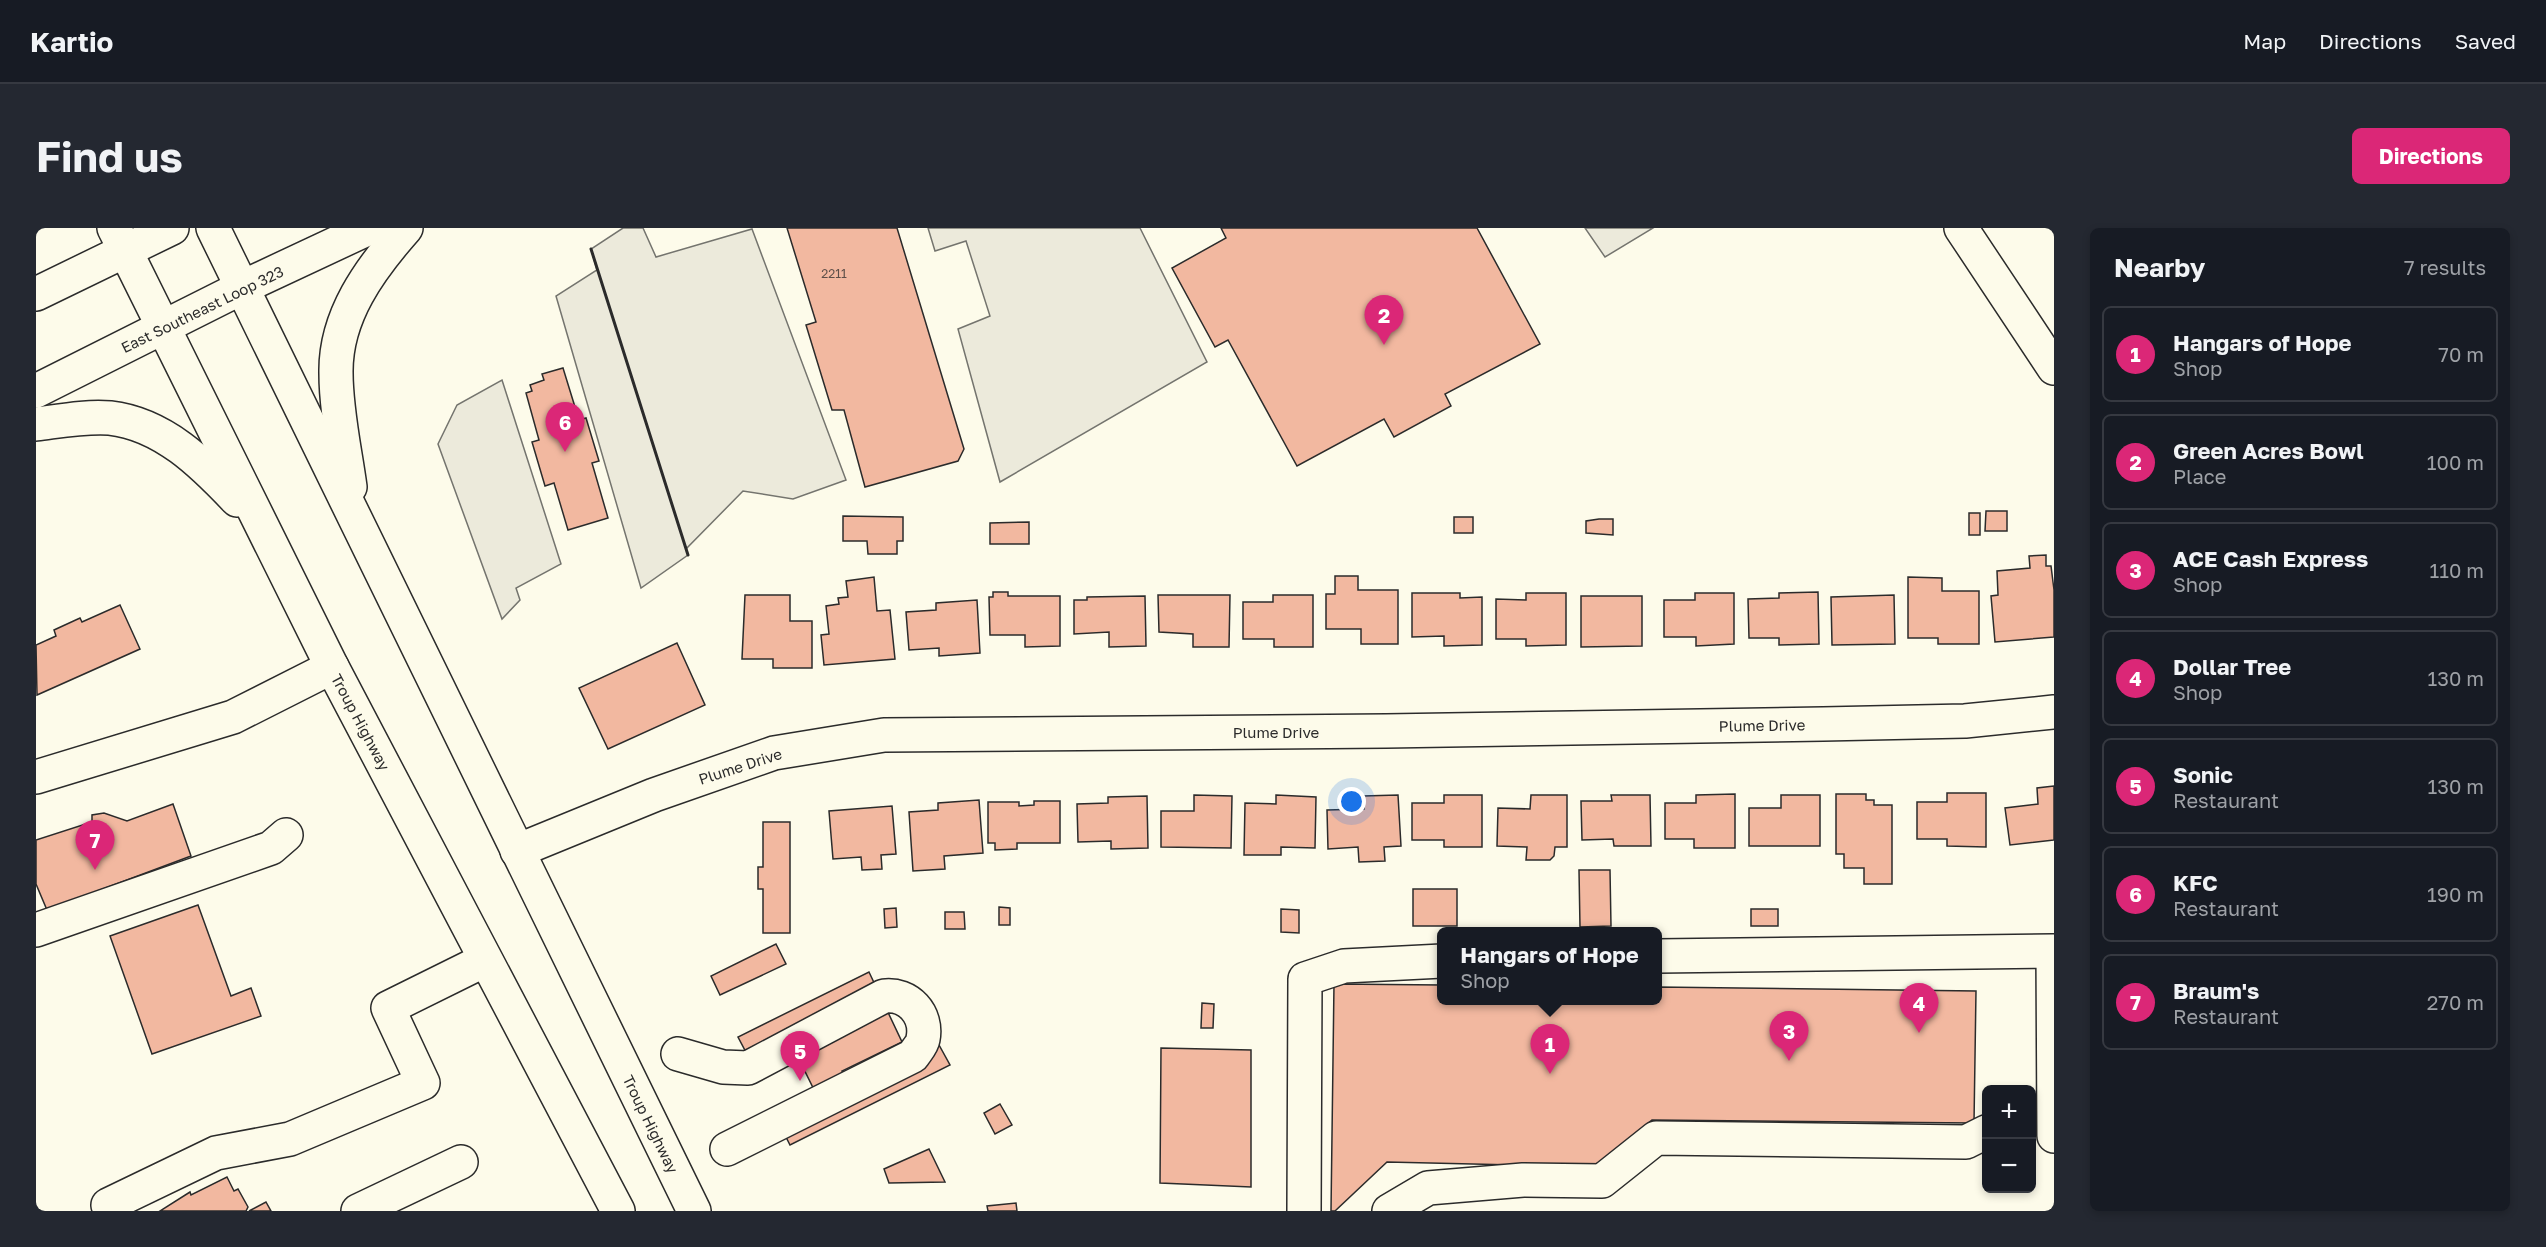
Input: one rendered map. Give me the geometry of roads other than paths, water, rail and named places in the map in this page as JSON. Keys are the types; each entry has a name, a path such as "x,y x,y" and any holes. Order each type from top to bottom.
{"main road":[{"path":"36,294 120,239 172,228"},
{"name":"Troup Highway","path":"213,228 694,1211"},
{"name":"East Southeast Loop 323","path":"36,391 243,287 369,228"},
{"path":"354,516 336,374 337,351 356,295 381,257 406,228"},
{"path":"1961,228 2054,368"},
{"name":"Troup Highway","path":"120,239 162,328 332,667 618,1211"},
{"path":"36,424 111,418 134,423 153,431 172,442 210,471 261,525"},
{"path":"36,777 234,717 332,667"},
{"name":"Plume Drive","path":"517,851 654,795 774,753 884,735 1386,731 1823,724 1965,721 2054,712"},
{"path":"36,930 271,848 286,835"},
{"path":"1662,956 2052,951 2054,1136"},
{"path":"109,1208 216,1153 290,1138 423,1083 388,1008 485,960"},
{"path":"1304,1211 1305,979 1344,966 1437,961"},
{"path":"678,1054 723,1067 748,1068 884,996 897,995 912,1003 923,1021 923,1041 913,1056 727,1149"},
{"path":"2036,1126 2053,1125"},
{"path":"1389,1211 1428,1188 1523,1180 1602,1181 1656,1138 1966,1142 1982,1134"},
{"path":"358,1211 461,1162"}],"place":[{"name":"Green Acres Bowl","path":"1384,345"},
{"name":"KFC","path":"565,452"},
{"name":"Braum's","path":"95,870"},
{"name":"Dollar Tree","path":"1919,1033"},
{"name":"ACE Cash Express","path":"1789,1061"},
{"name":"Hangars of Hope","path":"1550,1074"},
{"name":"Sonic","path":"800,1081"}]}
